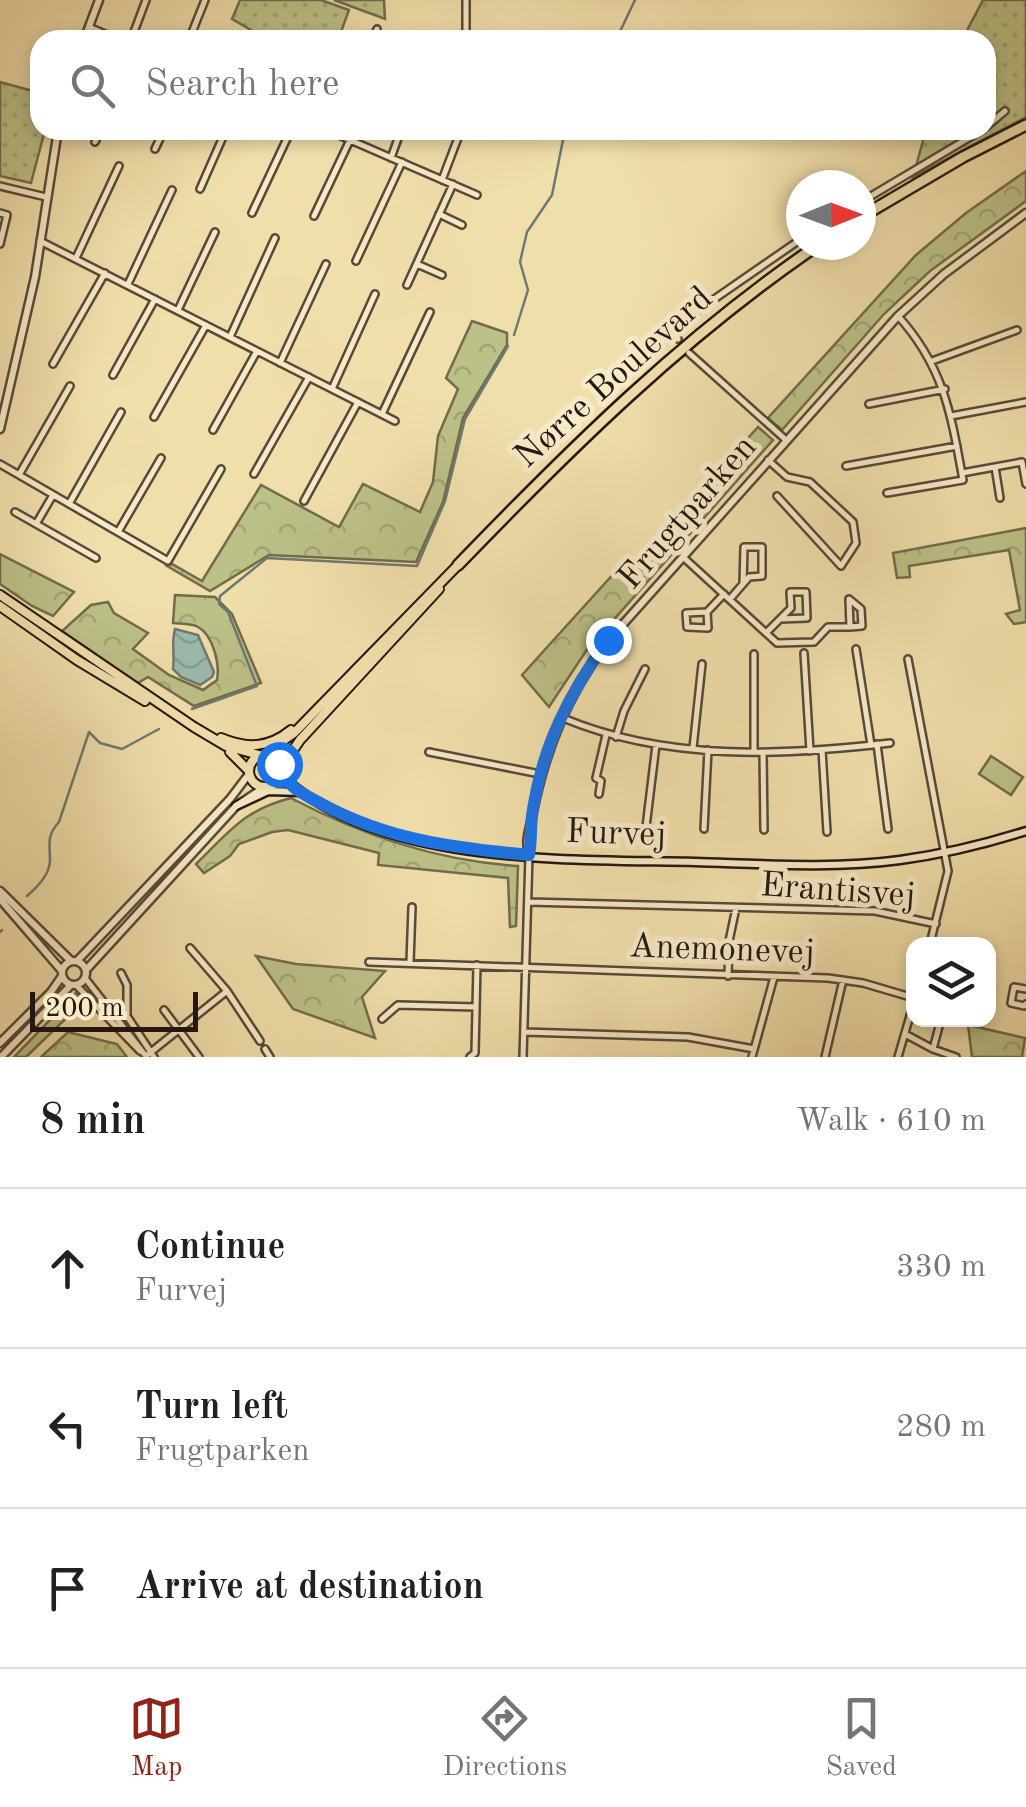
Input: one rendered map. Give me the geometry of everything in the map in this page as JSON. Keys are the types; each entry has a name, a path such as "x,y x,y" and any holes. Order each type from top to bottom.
{"highway":[{"path":"876,208 1026,125"},
{"name":"Nørre Boulevard","path":"458,566 568,450 644,379 727,310 797,260"}],"main road":[{"name":"Nørre Boulevard","path":"262,755 287,740 458,566"},
{"name":"Nørre Boulevard","path":"280,771 300,740 458,566"},
{"path":"0,593 123,681 226,746 276,760 280,771 268,786 256,784 231,752 77,660 0,606"},
{"path":"186,720 232,742 260,745 281,738 340,686"},
{"path":"249,772 252,761 262,755"}],"street":[{"path":"88,30 99,0"},
{"path":"135,30 146,0"},
{"path":"194,30 205,0"},
{"path":"466,0 466,29"},
{"path":"89,27 96,30"},
{"path":"996,118 1005,111"},
{"path":"0,429 23,336 56,140"},
{"path":"155,149 159,140"},
{"path":"200,189 222,140"},
{"path":"252,213 286,140"},
{"path":"314,216 350,140 477,195"},
{"path":"391,158 397,140"},
{"path":"442,180 457,140"},
{"path":"876,193 964,140"},
{"path":"356,261 402,162"},
{"path":"76,258 120,166"},
{"path":"407,285 453,184"},
{"path":"0,186 46,197"},
{"path":"128,284 172,190"},
{"path":"0,213 7,215 0,244"},
{"name":"Frugtparken","path":"529,855 540,774 560,716 608,640 898,316 980,246 1026,213"},
{"path":"439,214 462,225"},
{"path":"178,310 215,232"},
{"path":"230,337 275,238"},
{"path":"40,242 395,421"},
{"path":"678,339 672,332 674,327 786,249"},
{"path":"280,362 326,264"},
{"path":"417,264 442,275"},
{"path":"54,364 104,273"},
{"path":"332,389 375,294"},
{"path":"113,375 155,299"},
{"path":"382,414 430,312"},
{"path":"887,493 963,480 945,389 932,361 898,316"},
{"path":"154,417 206,325"},
{"path":"932,361 1017,330"},
{"path":"213,430 257,350"},
{"name":"Frugtparken","path":"689,353 786,440"},
{"path":"254,474 309,377"},
{"path":"19,475 70,386"},
{"path":"869,404 945,389"},
{"path":"304,501 358,402"},
{"path":"951,416 1026,402"},
{"path":"69,504 121,412"},
{"path":"846,466 957,446"},
{"path":"118,532 161,458"},
{"path":"768,460 787,477 810,482 849,517 856,537 851,555 841,566 777,496"},
{"path":"962,473 1024,462 1026,484"},
{"path":"0,464 168,561 221,469"},
{"path":"995,467 1000,498"},
{"path":"36,524 53,494"},
{"path":"15,512 96,558"},
{"path":"707,612 708,628 687,626 686,613 707,612 743,584 749,576 762,576 762,547 744,547 743,584"},
{"path":"683,556 766,634 782,644 814,642 828,628 850,627 862,626 862,609 849,599 850,627"},
{"path":"766,634 780,619 791,608 790,592 806,592 806,618 780,619"},
{"path":"856,649 888,828"},
{"path":"804,653 810,751"},
{"path":"754,654 754,752"},
{"path":"908,659 948,881 933,937"},
{"path":"693,748 702,664"},
{"path":"616,737 634,686 645,668"},
{"path":"560,716 606,735 708,750 810,751 890,743"},
{"path":"599,794 601,781 596,778 606,735"},
{"path":"646,827 656,745"},
{"path":"704,829 708,750"},
{"path":"822,750 827,832"},
{"path":"429,752 540,774"},
{"path":"763,752 764,830"},
{"name":"Furvej","path":"280,771 298,791"},
{"path":"0,1043 230,799 249,772"},
{"path":"1,1057 86,974 236,806 268,786"},
{"name":"Furvej","path":"268,786 298,791 388,834 446,847 529,855 844,865 945,854 1026,831"},
{"path":"236,806 268,791 298,791"},
{"path":"523,1057 529,855"},
{"path":"0,890 86,974 149,1055"},
{"path":"0,899 62,974 149,1055"},
{"name":"Erantisvej","path":"528,902 875,911 936,924"},
{"path":"410,962 412,907"},
{"name":"Erantisvej","path":"728,976 736,908"},
{"path":"190,948 260,1040"},
{"name":"Anemonevej","path":"369,962 843,980 906,998"},
{"path":"470,1057 475,1053 477,965"},
{"path":"121,973 127,985 128,1021 149,1055"},
{"path":"752,1057 774,977"},
{"path":"825,1057 843,980"},
{"path":"1026,990 1014,987 1010,1003 1026,1004"},
{"path":"149,1055 227,992"},
{"path":"382,1020 398,1005 476,1008"},
{"path":"164,1010 199,1057"},
{"path":"898,1057 907,1027"},
{"path":"933,1049 939,1027"},
{"path":"524,1032 688,1037 754,1049"},
{"path":"905,1034 956,1057"},
{"path":"265,1049 270,1057"}],"green space":[{"path":"240,0 321,0 349,10 342,30 251,30 232,19"},
{"path":"334,0 384,0 385,19"},
{"path":"983,0 1026,0 1026,117 996,133 996,30 967,30"},
{"path":"0,82 30,90 30,140 42,140 31,183 0,176"},
{"path":"923,140 983,140 913,177"},
{"path":"1026,171 1026,201 930,271 884,314 782,430 768,418 916,255 966,213"},
{"path":"472,321 507,333 507,345 463,418 443,502 416,562 269,555 210,591 167,566 172,564 202,581 261,485 339,527 363,484 420,512 433,482 438,436 458,389 446,378"},
{"path":"758,427 773,440 586,651 549,707 522,675 626,560 637,561"},
{"path":"1026,528 1026,622 1014,624 1006,614 1020,610 1009,550 909,566 910,577 897,578 893,553"},
{"path":"0,554 74,592 53,616 32,606 0,584"},
{"path":"175,595 215,597 232,614 261,683 194,706 148,677 138,683 62,631 91,605 108,602 114,613 148,633 133,649 169,675 203,690 217,680 214,651 208,636 198,627 173,623"},
{"path":"991,756 1023,777 1011,795 979,774"},
{"path":"291,798 345,824 401,844 459,858 518,866 516,926 510,927 508,878 378,865 379,853 288,830 239,844 230,856 204,873 196,864 249,815"},
{"path":"256,956 296,964 385,971 362,997 375,1038 293,1009"},
{"path":"76,993 83,1002 26,1057 14,1057"},
{"path":"968,1027 1025,1038 1022,1057 972,1057"},
{"path":"68,1032 117,1044 127,1057 41,1057"}],"water":[{"path":"175,629 198,635 214,672 200,685 173,669"}],"waterway":[{"path":"621,30 635,0"},
{"path":"514,335 528,290 520,262 527,232 552,195 563,140"},
{"path":"192,709 257,686 228,612 219,604 220,596 267,558 417,566 445,501 465,419 508,346"},
{"path":"27,896 47,872 50,836 59,822 89,732 100,743 122,749 159,729"}],"route":[{"path":"279,764 280,774 296,790 388,834 446,847 529,855 533,807 549,744 575,688 608,640"}]}
